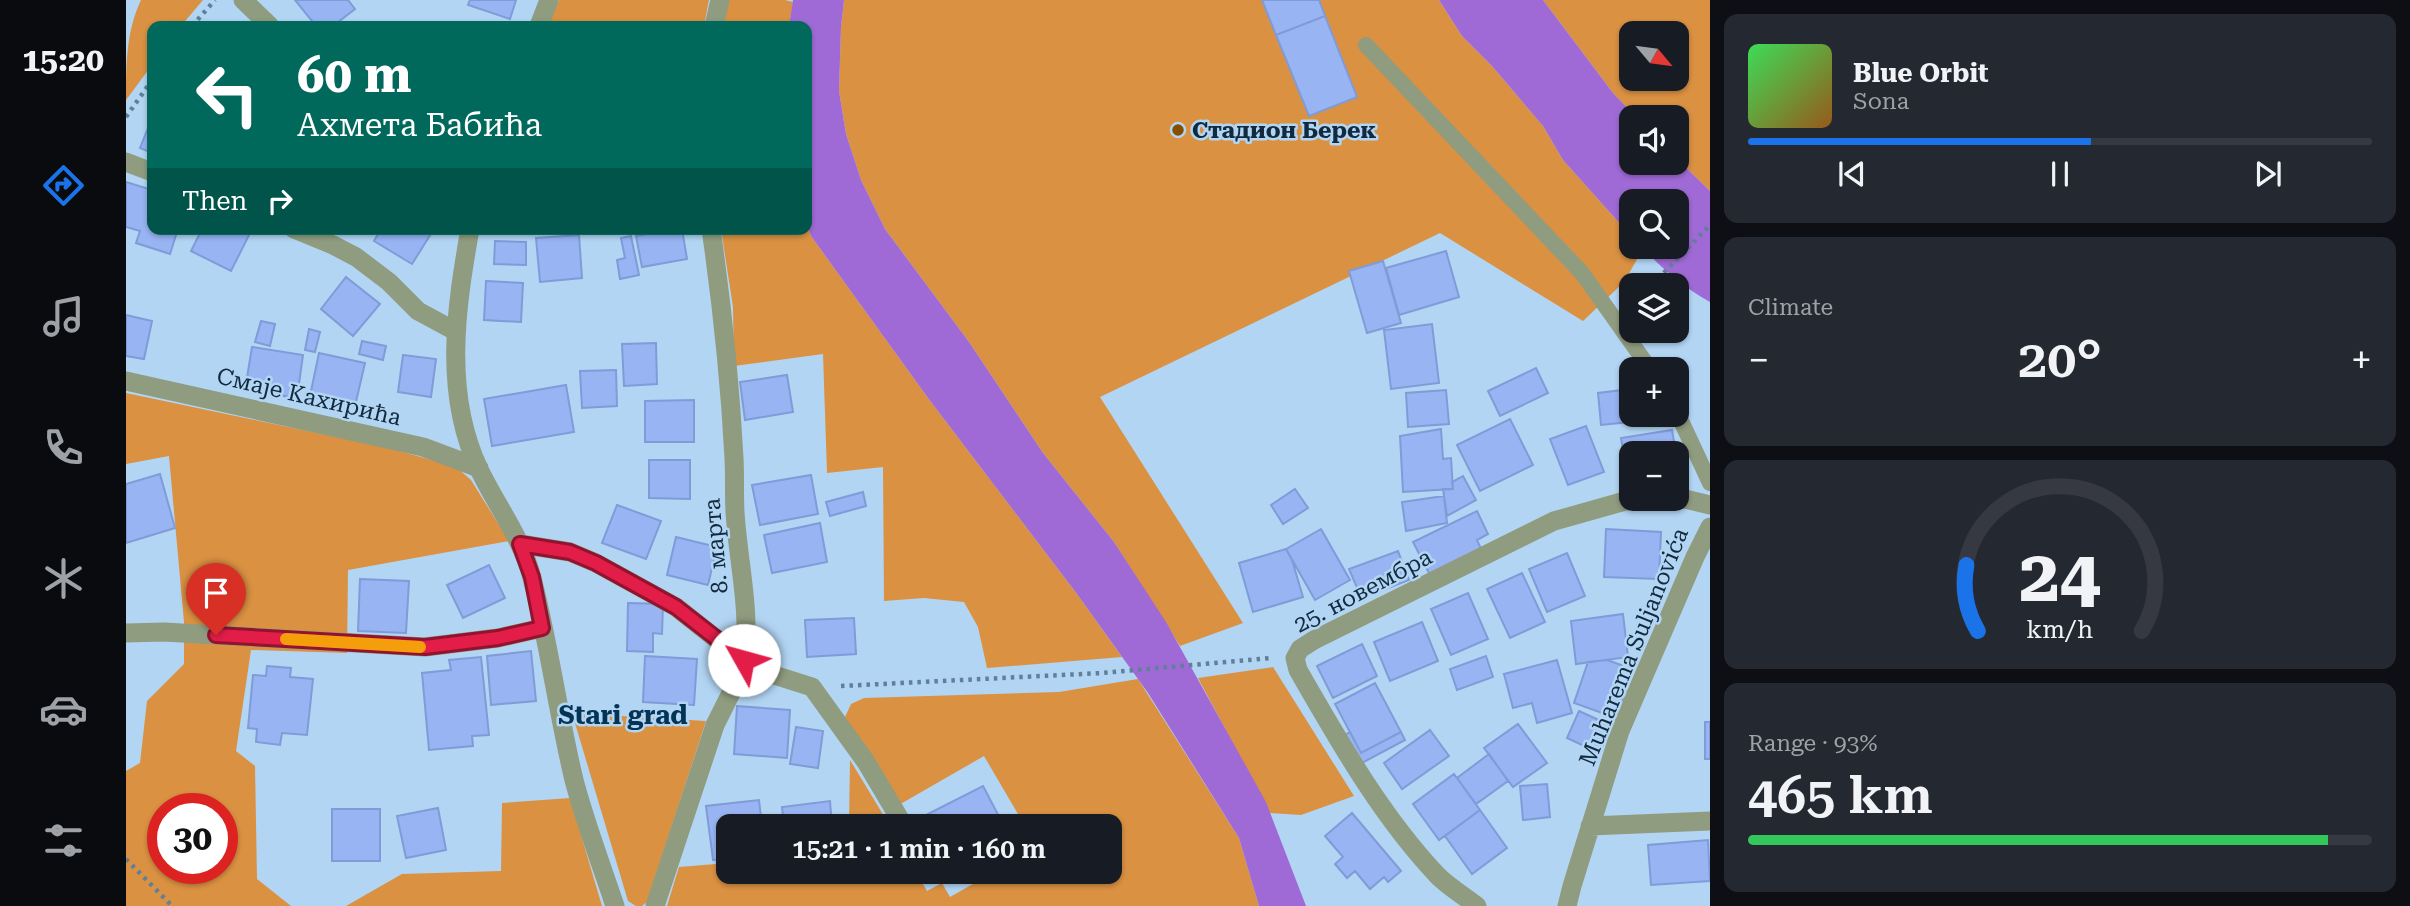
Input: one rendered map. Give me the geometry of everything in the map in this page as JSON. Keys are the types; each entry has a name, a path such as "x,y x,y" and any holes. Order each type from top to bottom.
{"street":[{"path":"243,0 265,21"},
{"path":"541,21 549,0"},
{"path":"715,21 720,0"},
{"path":"126,162 147,170"},
{"path":"309,235 356,257 389,282 418,311 456,331"},
{"path":"469,235 457,304 459,403 479,468 520,544 532,577 575,781 615,906"},
{"name":"8. марта","path":"655,906 715,725 744,660 748,637 735,512 735,461 727,366 712,235"},
{"name":"Смaје Кахирића","path":"126,381 423,447 479,468"},
{"name":"25. новембра","path":"1477,906 1439,877 1396,826 1339,742 1298,670 1295,658 1300,649 1554,521 1625,501 1685,499 1710,505"},
{"name":"Muharema Suljanovića","path":"1567,906 1620,731 1710,527"},
{"path":"520,544 570,552 596,563 676,607 744,660 771,674 812,687 866,762 897,814"},
{"path":"126,633 164,632 425,647 498,638 542,628"},
{"path":"1590,826 1710,821"}],"lane":[{"path":"1366,45 1582,273 1642,357"},
{"path":"1684,427 1710,483"}],"path":[{"path":"196,21 215,0"},
{"path":"126,117 147,86"},
{"path":"1663,273 1710,225"},
{"path":"812,687 1102,673 1246,661"},
{"path":"126,859 172,906"}],"shaded area":[{"path":"141,0 203,0 185,21 147,21 147,72 126,100 127,61 136,12"},
{"path":"559,0 709,0 705,21 550,21"},
{"path":"727,0 793,2 790,21 724,21"},
{"path":"793,0 844,0 839,91 846,134 861,180 885,229 969,342 1043,453 1114,542 1166,622 1266,802 1306,906 1259,906 1239,838 1148,693 811,236 812,21 790,21"},
{"path":"844,0 1439,0 1462,36 1492,66 1543,126 1563,160 1619,223 1619,259 1637,259 1629,273 1619,273 1619,287 1583,321 1440,233 1100,397 1243,623 1180,646 1114,542 1043,453 969,342 885,229 861,180 846,134 839,91"},
{"path":"1439,0 1543,0 1624,105 1619,105 1619,175 1689,175 1689,171 1710,191 1710,302 1689,288 1689,273 1669,273 1654,259 1689,259 1689,189 1619,189 1619,223 1563,160 1543,126 1492,66 1462,36"},
{"path":"1543,0 1710,0 1710,191 1689,171 1689,105 1624,105"},
{"path":"722,235 811,235 928,398 1122,657 987,668 978,627 964,602 924,598 884,601 883,467 827,473 823,354 734,366 733,307"},
{"path":"126,393 389,448 456,467 471,480 509,541 348,570 347,653 251,650 236,751 255,766 257,879 291,906 126,906 126,771 140,763 147,701 184,664 184,622 169,456 126,464"},
{"path":"1273,667 1354,796 1301,815 1270,813 1198,678"},
{"path":"1138,679 1239,838 1259,906 667,906 679,867 716,864 716,884 923,884 927,891 943,884 950,897 973,884 1122,884 1122,814 1018,814 984,756 897,806 845,717 851,704 864,698 1059,692"},
{"path":"572,713 706,721 647,902 642,906 628,901"},
{"path":"850,760 883,814 849,814"},
{"path":"570,798 602,906 346,906 402,874 501,871 502,803"}],"building":[{"path":"295,0 348,0 355,9 339,21 312,21"},
{"path":"470,0 516,0 510,19 468,5"},
{"path":"1262,0 1319,0 1325,16 1276,35"},
{"path":"1325,16 1357,97 1309,116 1276,35"},
{"path":"147,130 147,151 140,148"},
{"path":"126,182 147,188 147,235 176,235 170,254 136,243 140,231 126,227"},
{"path":"199,235 249,235 231,271 191,251"},
{"path":"378,235 430,235 412,264 374,241"},
{"path":"579,235 582,278 540,282 536,238"},
{"path":"683,235 687,259 642,267 636,236"},
{"path":"631,236 639,275 620,279 617,260 625,258 621,238"},
{"path":"495,241 526,242 526,265 494,264"},
{"path":"1446,251 1459,297 1399,315 1386,268"},
{"path":"1383,261 1401,323 1367,333 1349,271"},
{"path":"346,277 380,304 353,336 321,309"},
{"path":"486,281 523,283 521,322 484,320"},
{"path":"126,315 152,321 144,359 126,356"},
{"path":"261,321 275,324 270,346 255,342"},
{"path":"1432,324 1439,383 1391,389 1384,330"},
{"path":"309,329 320,332 315,352 305,350"},
{"path":"362,341 386,346 383,360 359,354"},
{"path":"656,343 657,384 624,386 622,344"},
{"path":"252,347 303,355 297,398 245,390"},
{"path":"319,353 365,363 355,406 310,396"},
{"path":"403,355 436,359 431,397 398,392"},
{"path":"1536,368 1548,393 1500,416 1488,391"},
{"path":"616,370 617,406 582,408 580,371"},
{"path":"787,375 793,412 745,420 740,382"},
{"path":"566,385 574,432 492,446 484,399"},
{"path":"1446,390 1449,424 1408,427 1406,393"},
{"path":"1619,390 1619,423 1601,425 1598,393"},
{"path":"694,400 694,442 645,442 645,401"},
{"path":"1510,419 1533,465 1480,491 1457,445"},
{"path":"1586,426 1604,472 1568,485 1550,439"},
{"path":"1441,429 1443,459 1451,458 1453,489 1403,492 1400,436"},
{"path":"1672,430 1674,441 1621,441 1621,438"},
{"path":"649,460 690,460 690,499 649,498"},
{"path":"160,474 175,528 126,543 126,484"},
{"path":"811,475 818,514 760,525 752,485"},
{"path":"1463,476 1476,500 1447,516 1443,489 1453,489 1452,482"},
{"path":"1295,489 1308,508 1283,524 1271,505"},
{"path":"863,492 866,506 830,516 826,502"},
{"path":"1444,496 1447,523 1406,531 1402,502"},
{"path":"617,505 661,521 646,559 602,543"},
{"path":"1477,511 1488,534 1477,540 1482,551 1431,577 1413,542"},
{"path":"820,523 827,562 772,573 764,535"},
{"path":"1321,529 1350,580 1315,600 1286,549"},
{"path":"1606,529 1661,532 1659,579 1604,577"},
{"path":"676,537 717,547 708,585 667,575"},
{"path":"1286,549 1303,597 1253,612 1239,563"},
{"path":"1398,551 1409,580 1373,594 1370,585 1358,590 1349,569"},
{"path":"1567,553 1585,596 1547,612 1529,569"},
{"path":"489,565 505,598 463,618 447,585"},
{"path":"1522,573 1545,622 1510,638 1487,589"},
{"path":"360,579 409,581 406,633 358,631"},
{"path":"1468,593 1488,639 1451,655 1431,609"},
{"path":"628,603 663,604 662,634 653,633 653,652 627,651"},
{"path":"1623,614 1628,657 1576,664 1571,621"},
{"path":"854,618 856,654 807,657 805,620"},
{"path":"1422,622 1438,661 1390,681 1374,642"},
{"path":"1362,644 1377,676 1333,698 1317,666"},
{"path":"531,651 536,701 491,705 487,656"},
{"path":"645,656 697,659 694,705 643,702"},
{"path":"1486,656 1493,677 1457,690 1450,669"},
{"path":"481,657 489,735 472,736 473,746 429,750 422,673 451,670 449,660"},
{"path":"1557,660 1572,713 1537,723 1532,703 1513,708 1504,674"},
{"path":"1607,660 1633,669 1616,718 1574,703 1588,662"},
{"path":"267,666 291,668 290,677 313,679 307,735 282,733 280,745 256,742 257,729 248,728 253,675 266,676"},
{"path":"1375,683 1401,732 1361,753 1335,704"},
{"path":"737,706 790,710 787,758 734,754"},
{"path":"1579,711 1612,726 1599,753 1567,738"},
{"path":"1705,722 1710,722 1710,759 1705,759"},
{"path":"1518,724 1547,763 1513,787 1484,748"},
{"path":"796,727 823,731 818,768 790,764"},
{"path":"1430,730 1449,756 1402,789 1384,763"},
{"path":"1350,732 1361,753 1401,732 1405,740 1360,764 1345,735"},
{"path":"1489,754 1508,781 1476,804 1457,778"},
{"path":"1454,774 1480,810 1439,840 1413,804"},
{"path":"1547,784 1550,817 1523,820 1520,786"},
{"path":"983,786 998,814 928,814"},
{"path":"759,800 761,814 716,814 716,860 713,860 706,806"},
{"path":"830,801 831,814 783,814 782,807"},
{"path":"438,808 446,850 406,858 397,816"},
{"path":"332,809 380,809 380,861 332,861"},
{"path":"1480,810 1507,848 1472,874 1445,836"},
{"path":"1352,813 1401,871 1388,882 1384,877 1370,889 1355,871 1347,878 1335,864 1343,857 1325,836"},
{"path":"1708,840 1710,881 1651,885 1648,845"}],"slow traffic":[{"path":"286,639 420,647"}],"place":[{"name":"Стадион Берек","path":"1178,130"}],"district":[{"name":"Stari grad","path":"623,715"}],"route":[{"path":"216,635 425,647 498,638 542,628 532,577 520,544 570,552 596,563 676,607 744,660"}]}
